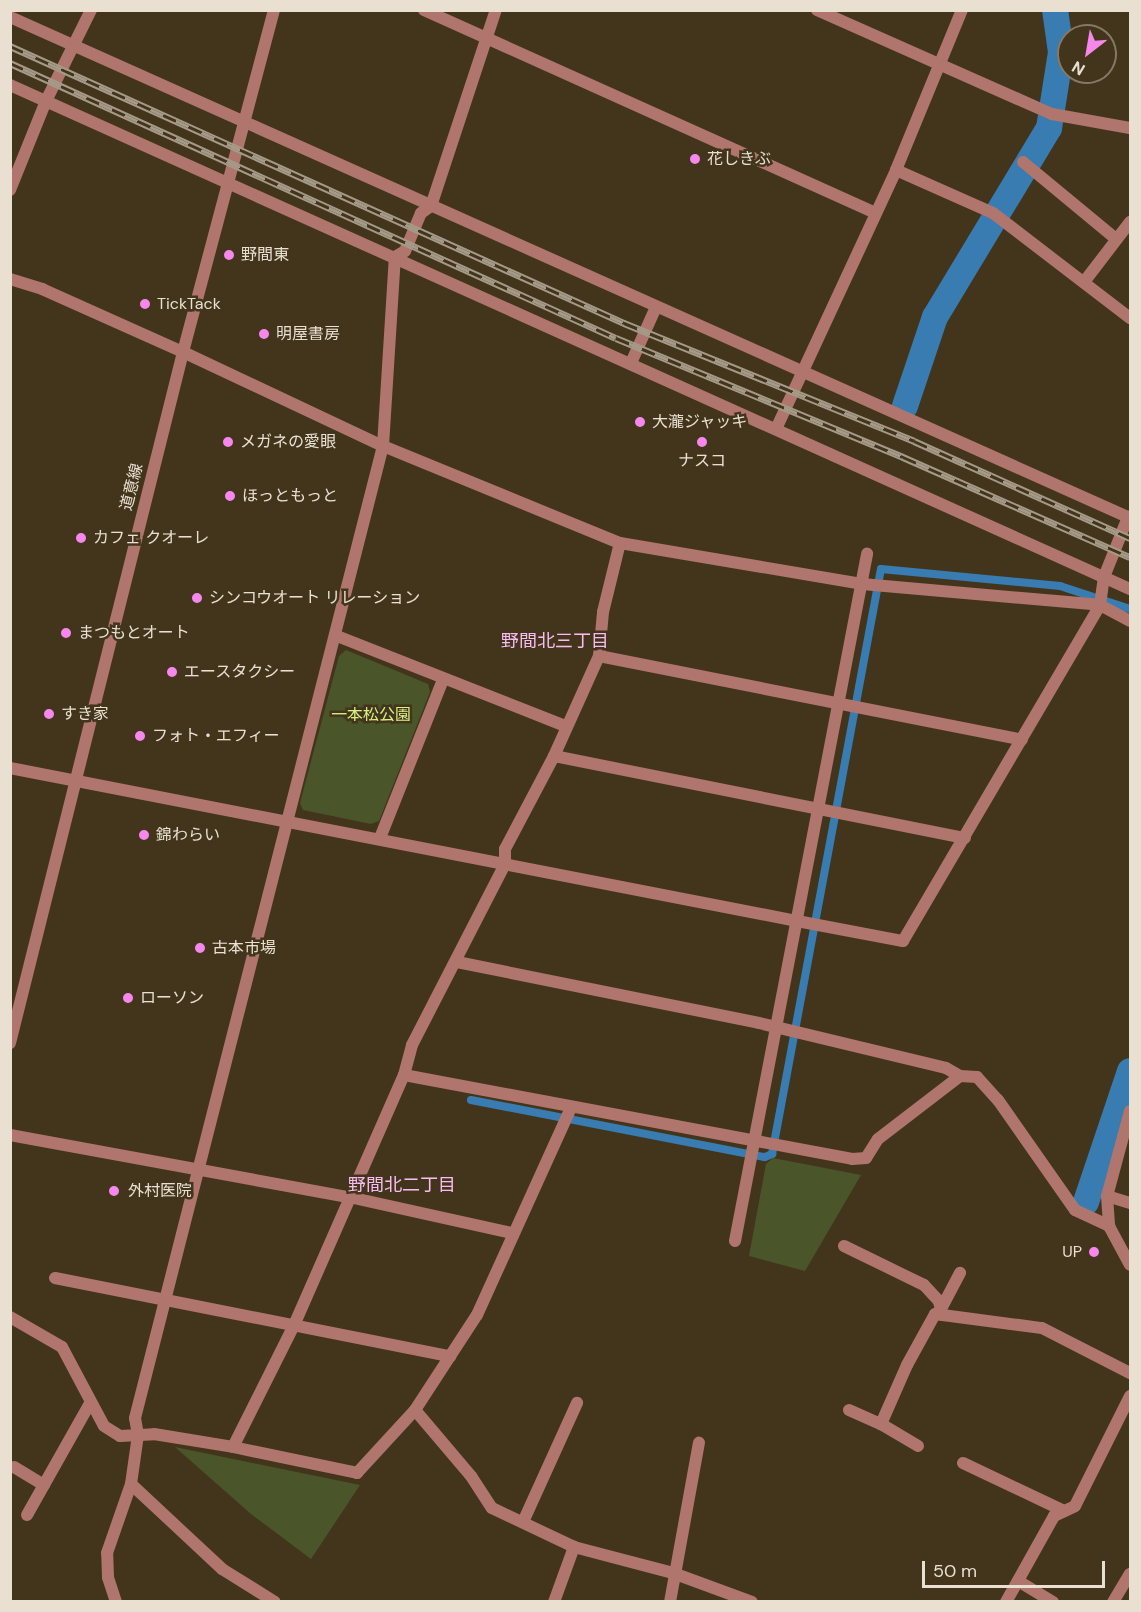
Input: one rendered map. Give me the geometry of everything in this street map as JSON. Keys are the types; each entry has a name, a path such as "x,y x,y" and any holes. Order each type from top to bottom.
{"street":[{"path":"10,190 46,100 77,45 91,10"},
{"name":"道意線","path":"10,1043 13,1022 183,352 274,10"},
{"path":"424,10 876,213"},
{"path":"394,257 405,251 421,213 431,206 489,39 496,10"},
{"path":"817,10 1052,114 1131,128"},
{"path":"776,429 896,170 941,66 962,10"},
{"path":"10,17 1129,517 1104,577 1100,605 966,838 903,941 10,768"},
{"path":"10,84 1131,589"},
{"path":"1026,165 1115,238"},
{"path":"896,170 993,213 1131,318"},
{"path":"1084,282 1115,238 1131,222"},
{"path":"116,1602 108,1577 107,1553 131,1484 138,1435 135,1418 287,822 337,636 383,446 394,257"},
{"path":"10,279 42,289 183,352 383,446 620,543 862,584 1100,605 1131,621"},
{"path":"631,363 656,307"},
{"path":"233,1447 295,1323 404,1075 412,1045 457,962 505,864 505,849 554,756 565,726 599,656 603,612 620,543"},
{"path":"735,1241 867,554"},
{"path":"337,636 443,680 565,726"},
{"path":"599,656 1022,740"},
{"path":"380,838 443,680"},
{"path":"554,756 966,838"},
{"path":"457,962 777,1030 946,1068 960,1076 977,1077 998,1100 1075,1210 1109,1226"},
{"path":"404,1075 571,1108 866,1158 878,1139 960,1076"},
{"path":"10,1317 62,1347 79,1373 90,1403 104,1426 120,1436 138,1435 233,1447 357,1473 415,1410 477,1315 512,1233 571,1108"},
{"path":"1131,1111 1107,1196 1109,1226 1131,1265"},
{"path":"10,1135 349,1197 512,1233"},
{"path":"1107,1196 1131,1203"},
{"path":"844,1246 924,1285 941,1312"},
{"path":"941,1312 960,1273"},
{"path":"55,1278 295,1323 450,1356"},
{"path":"881,1424 929,1324 935,1314 941,1312 1042,1328 1131,1373"},
{"path":"1006,1602 1054,1516 1075,1506 1131,1396"},
{"path":"27,1515 90,1403"},
{"path":"523,1522 577,1403"},
{"path":"415,1410 471,1476 492,1508 574,1546 673,1573 749,1601"},
{"path":"849,1410 881,1424 918,1446"},
{"path":"670,1602 673,1573 699,1443"},
{"path":"963,1463 1064,1511"},
{"path":"14,1467 44,1485"},
{"path":"131,1484 222,1569 275,1602"},
{"path":"554,1602 574,1546"},
{"path":"1113,1602 1131,1574"},
{"path":"1018,1581 1053,1602"}],"green space":[{"name":"一本松公園","path":"346,650 428,684 430,692 379,821 371,824 303,810 300,803 339,656"},
{"path":"773,1158 861,1175 805,1271 749,1256 766,1164"},
{"path":"175,1447 360,1485 311,1559 251,1514"}],"waterway":[{"path":"905,406 935,317 1049,128 1061,52 1055,10"},
{"path":"471,1100 765,1157 772,1154 881,569 1060,586 1130,609"},
{"path":"1086,1202 1130,1071"}],"railway":[{"path":"10,46 624,323 914,441 1130,538"},
{"path":"10,63 616,338 903,457 1130,557"}],"place":[{"name":"花しきぶ","path":"695,159"},
{"name":"野間東","path":"229,255"},
{"name":"TickTack","path":"145,304"},
{"name":"明屋書房","path":"264,334"},
{"name":"大瀧ジャッキ","path":"640,422"},
{"name":"メガネの愛眼","path":"228,442"},
{"name":"ナスコ","path":"702,442"},
{"name":"ほっともっと","path":"230,496"},
{"name":"カフェ クオーレ","path":"81,538"},
{"name":"シンコウオート リレーション","path":"197,598"},
{"name":"まつもとオート","path":"66,633"},
{"name":"エースタクシー","path":"172,672"},
{"name":"すき家","path":"49,714"},
{"name":"フォト・エフィー","path":"140,736"},
{"name":"錦わらい","path":"144,835"},
{"name":"古本市場","path":"200,948"},
{"name":"ローソン","path":"128,998"},
{"name":"外村医院","path":"114,1191"},
{"name":"UP","path":"1094,1252"}],"district":[{"name":"野間北三丁目","path":"555,641"},
{"name":"野間北二丁目","path":"402,1185"}]}
